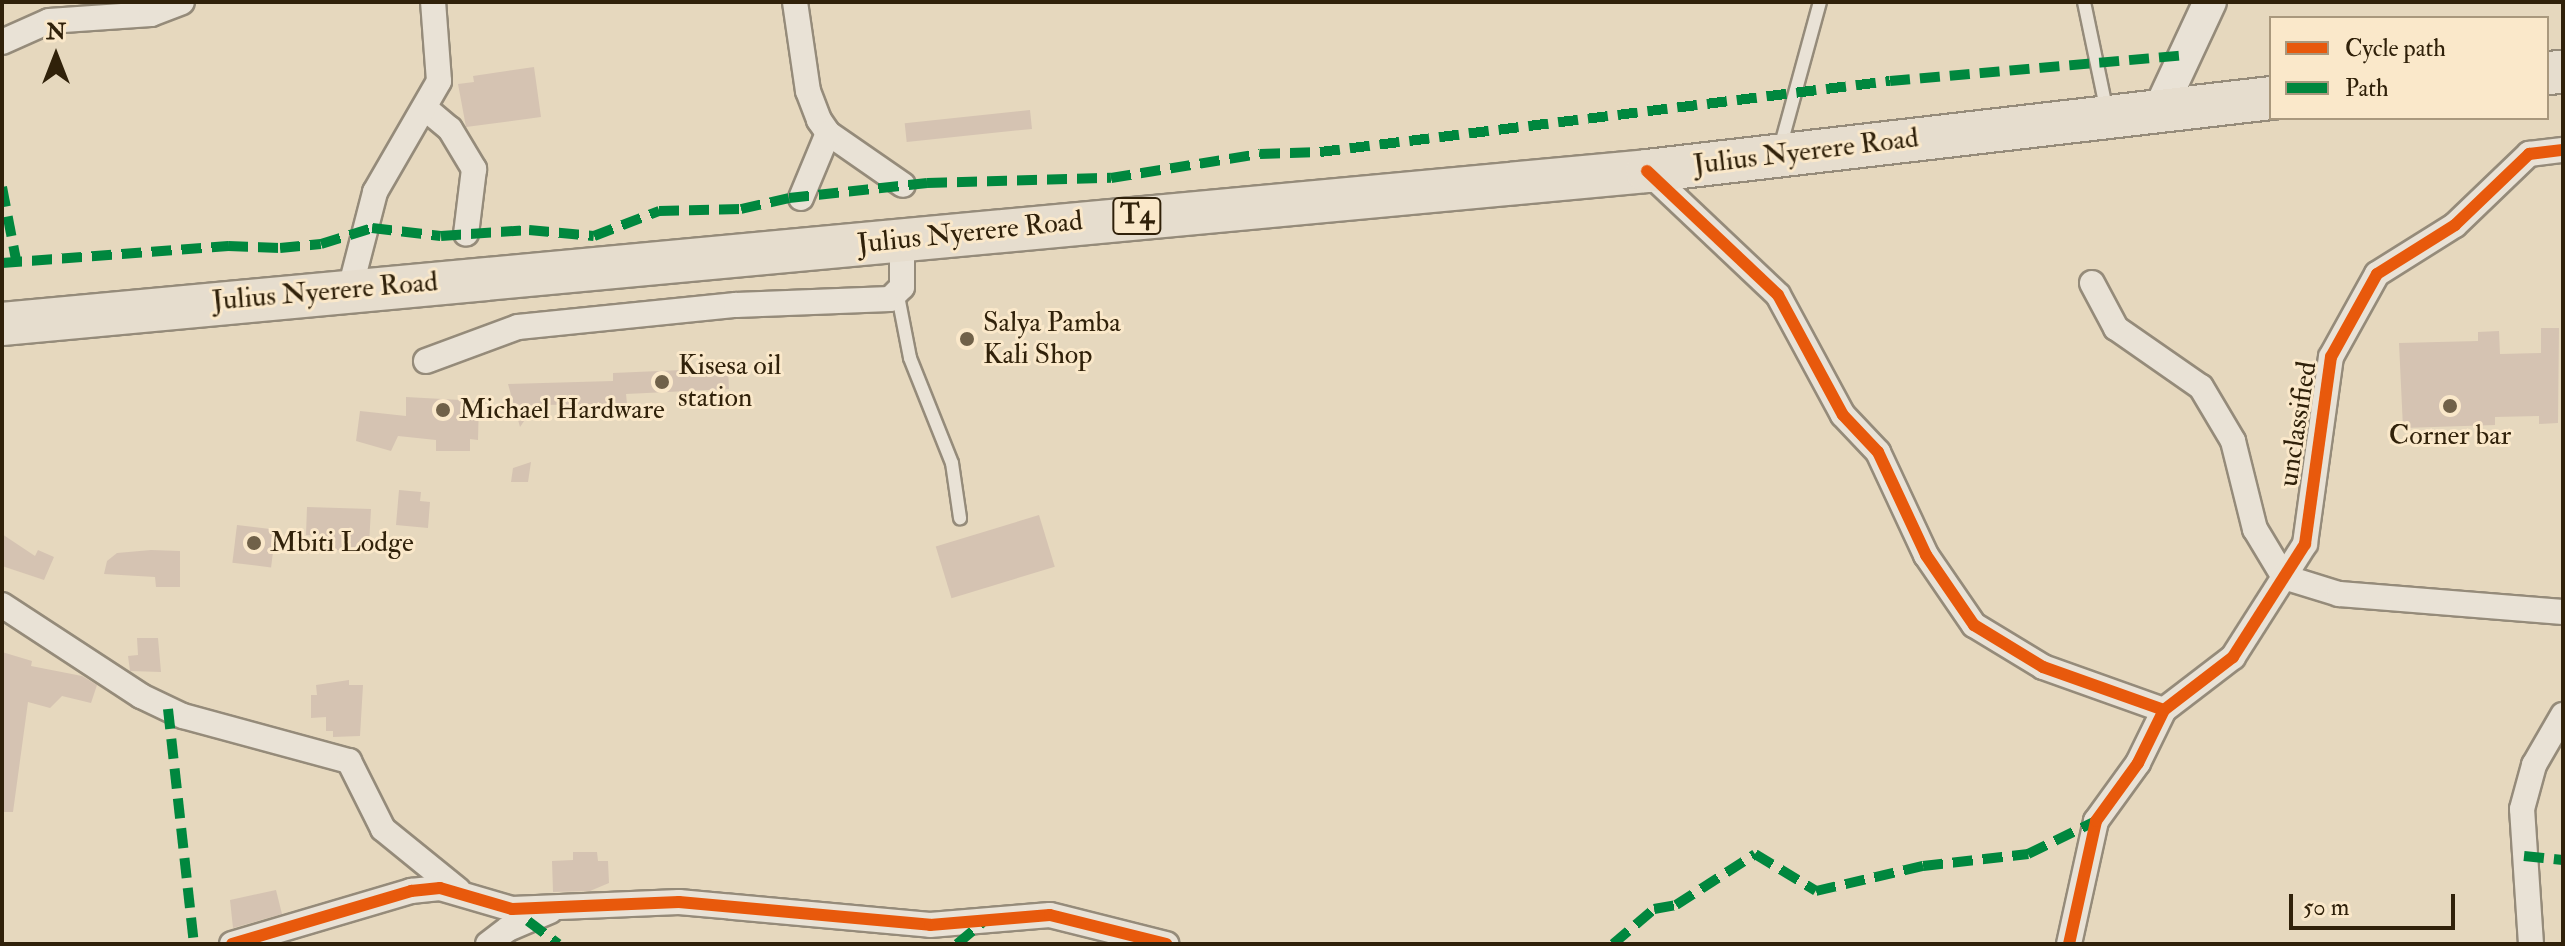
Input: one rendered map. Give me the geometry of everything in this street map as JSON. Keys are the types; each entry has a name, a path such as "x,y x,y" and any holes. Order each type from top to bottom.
{"highway":[{"name":"Julius Nyerere Road","path":"2,324 350,289 1647,171 2269,98"}],"street":[{"path":"2,42 49,21 151,14 182,2"},
{"path":"350,289 375,192 426,109 439,81 433,2"},
{"path":"795,2 808,91 828,133 903,185"},
{"path":"2160,109 2210,2"},
{"path":"426,109 450,129 474,169 466,234"},
{"path":"801,198 828,133"},
{"name":"unclassified","path":"2164,710 2233,657 2305,544 2331,357 2377,274 2455,225 2529,154 2563,150"},
{"path":"1647,171 1778,295 1843,415 1878,452 1926,555 1974,625 2043,667 2164,710 2138,763 2096,821 2069,944"},
{"path":"426,361 518,327 736,305 898,296 902,240"},
{"path":"2092,283 2116,328 2201,387 2233,441 2255,529 2284,577 2339,594 2563,612"},
{"path":"2,605 141,696 183,716 349,761 383,829 458,890 512,909 562,903 771,907 928,935 1050,915 1166,944"},
{"path":"2531,944 2522,809 2534,765 2563,715"},
{"path":"232,944 411,891 458,890"},
{"path":"488,944 562,903"}],"lane":[{"path":"1778,155 1820,2"},
{"path":"2084,2 2108,115"},
{"path":"898,296 910,358 952,463 960,518"}],"building":[{"path":"534,67 541,117 466,127 458,84 474,82 473,76"},
{"path":"1030,110 1032,129 907,142 905,123"},
{"path":"2541,328 2559,328 2558,423 2539,424 2539,416 2495,417 2495,425 2403,428 2399,343 2478,341 2478,332 2499,331 2500,354 2541,353"},
{"path":"728,368 729,389 626,394 627,404 535,405 520,427 508,384 613,381 613,373"},
{"path":"406,397 479,401 478,440 470,439 470,451 436,451 436,440 398,436 391,451 356,441 360,411 406,416"},
{"path":"531,462 528,482 511,482 513,468"},
{"path":"399,490 421,492 420,501 430,502 428,528 396,525"},
{"path":"307,507 371,509 369,545 359,545 358,552 327,549 328,536 306,535"},
{"path":"1039,515 1055,567 952,598 936,547"},
{"path":"237,525 276,530 271,567 232,563"},
{"path":"2,534 35,556 38,550 54,557 44,580 2,566"},
{"path":"180,551 180,587 156,587 155,577 104,574 107,561 117,553"},
{"path":"137,638 158,638 161,672 130,671 128,656 138,655"},
{"path":"2,652 32,661 31,666 82,676 97,685 91,703 62,696 50,708 28,702 13,812 2,812"},
{"path":"349,680 349,685 363,685 360,736 333,737 333,731 326,731 326,717 311,718 311,695 317,695 316,685"},
{"path":"573,852 597,852 598,861 608,861 609,883 590,891 553,892 552,861 573,860"},
{"path":"276,890 282,914 233,928 230,900"}],"marked path":[{"path":"2,263 228,246 280,248 321,244 372,228 441,236 529,230 594,236 659,211 741,209 789,198 927,183 1111,178 1260,154 1320,152 1890,81 2186,55"},
{"path":"2,187 16,260"},
{"path":"168,709 194,944"},
{"path":"1613,944 1654,909 1676,905 1755,854 1816,891 1923,866 2028,854 2096,821"},
{"path":"2524,856 2563,860"},
{"path":"528,921 558,944"},
{"path":"957,944 982,923"}],"cycle path":[{"path":"2069,944 2096,821 2138,763 2164,710 2233,657 2305,544 2331,357 2377,274 2455,225 2529,154 2563,150"},
{"path":"1647,171 1778,295 1843,415 1878,452 1926,555 1974,625 2043,667 2164,710"},
{"path":"232,944 411,891 440,888 512,909 679,902 930,925 1050,915 1166,944"}],"place":[{"name":"Salya Pamba Kali Shop","path":"967,339"},
{"name":"Kisesa oil station","path":"662,382"},
{"name":"Corner bar","path":"2450,406"},
{"name":"Michael Hardware","path":"443,410"},
{"name":"Mbiti Lodge","path":"254,543"}]}
